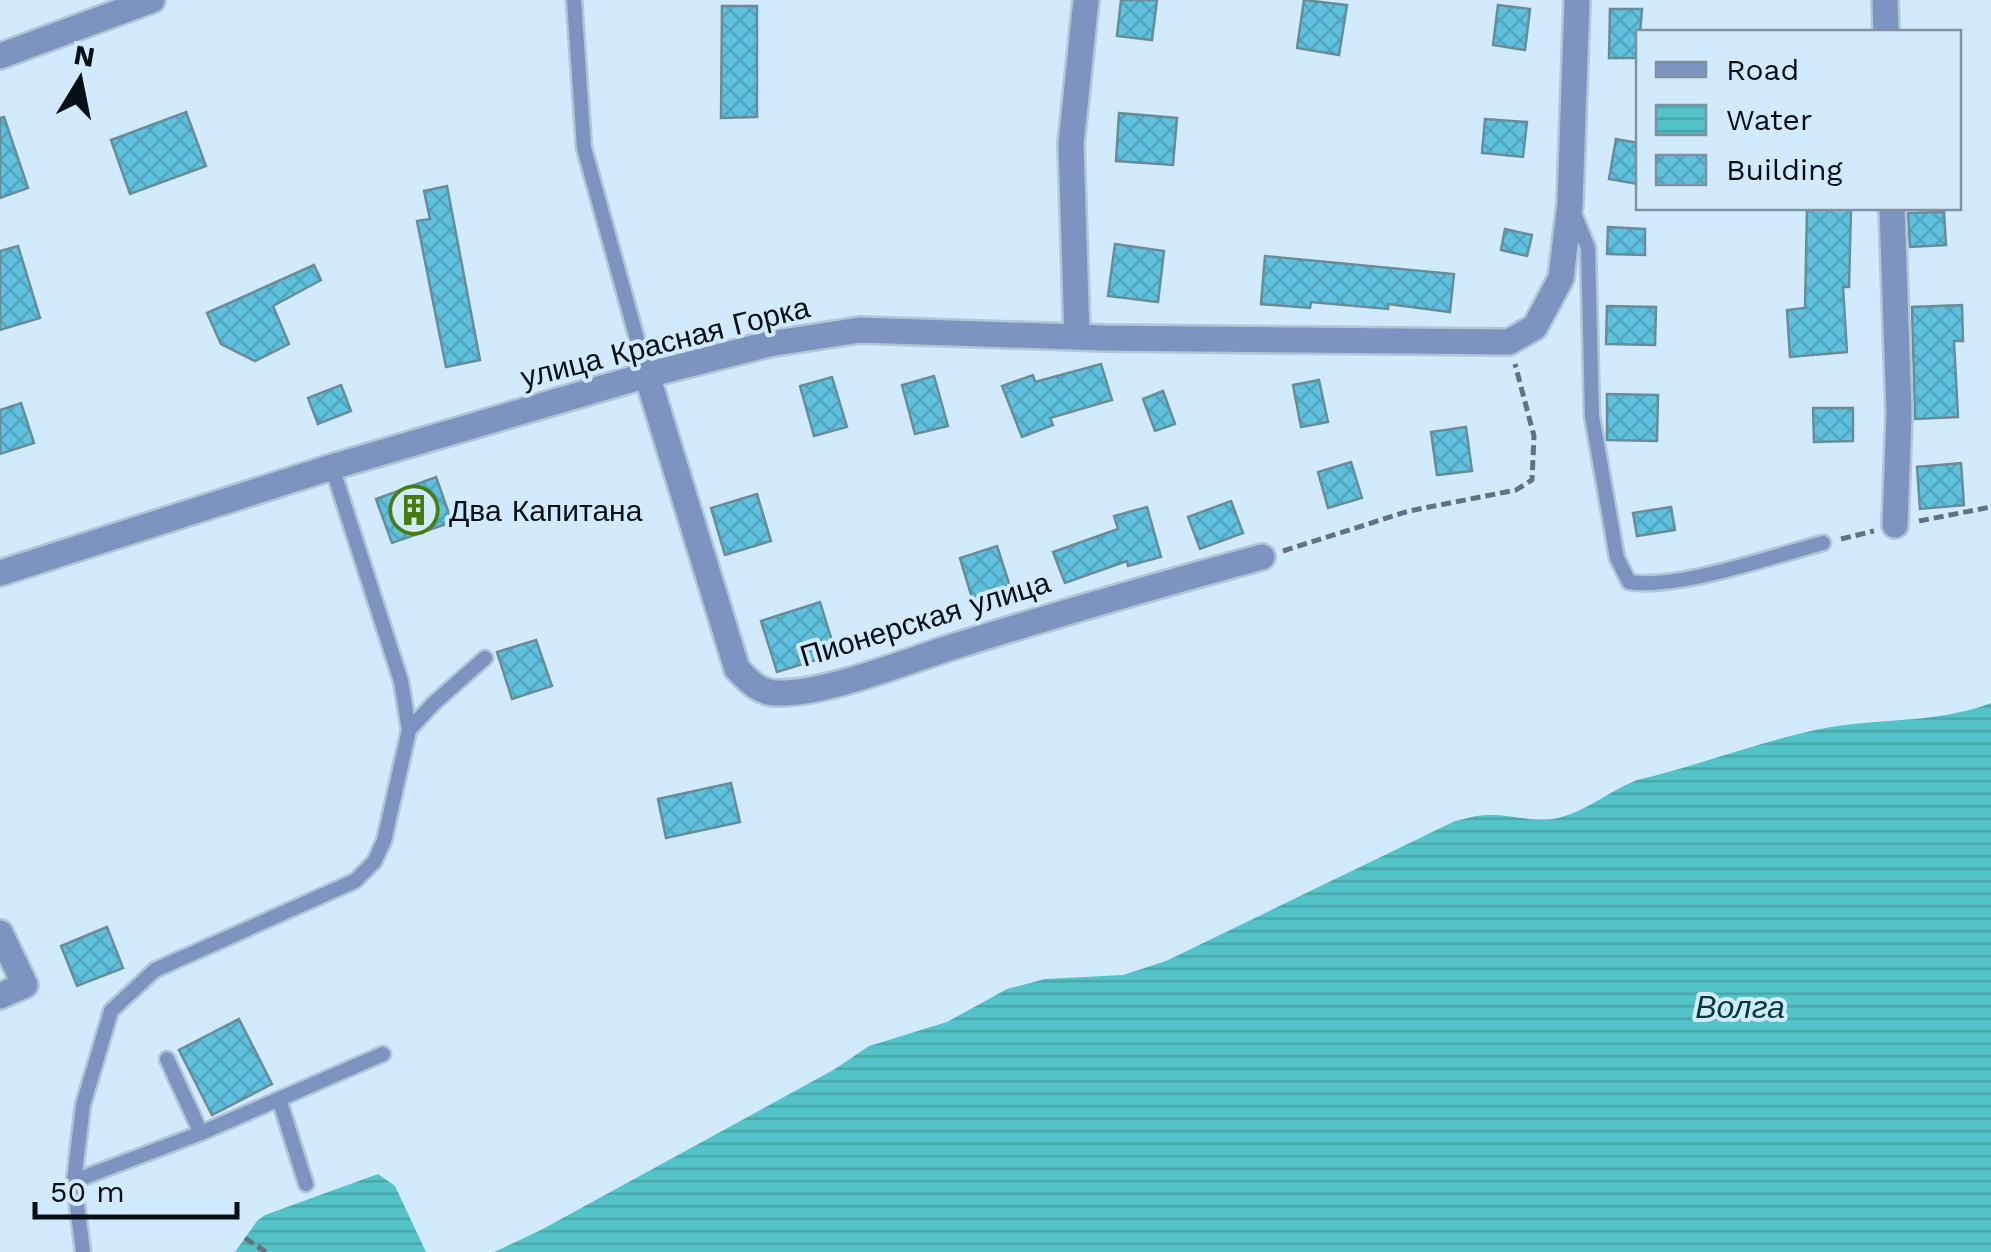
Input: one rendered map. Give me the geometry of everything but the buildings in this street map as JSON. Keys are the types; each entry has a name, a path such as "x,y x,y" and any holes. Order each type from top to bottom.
{"street":[{"path":"0,56 152,0"},
{"path":"1062,0 1086,0 1071,144 1077,337"},
{"path":"1509,342 1535,328 1560,278 1570,203 1577,0"},
{"path":"1885,0 1886,30"},
{"path":"1892,210 1900,413 1895,525"},
{"name":"улица Красная Горка","path":"0,573 332,467 647,375 769,344 860,330 1509,342"},
{"name":"Пионерская улица","path":"647,375 737,669 752,685 771,693 841,681 1090,604 1262,558"},
{"path":"0,932 25,985 0,996"}],"lane":[{"path":"574,0 584,148 647,375"},
{"path":"1570,203 1588,248 1592,416 1617,558 1629,582 1650,585 1677,580 1823,543"},
{"path":"83,1252 74,1182 83,1105 111,1012 155,970 355,881 374,862 384,840 409,730 401,681 332,467"},
{"path":"409,730 485,658"},
{"path":"74,1182 202,1133 384,1054"},
{"path":"168,1059 202,1133"},
{"path":"279,1099 306,1184"}],"path":[{"path":"1262,558 1409,512 1516,490 1532,480 1534,436 1509,342"},
{"path":"1823,543 1991,507"},
{"path":"245,1238 266,1252"}],"water":[{"name":"Волга","path":"1991,703 1991,1252 494,1252 835,1069 869,1046 947,1022 1007,989 1045,979 1123,975 1166,961 1455,821 1487,815 1558,818 1637,780 1782,738 1851,724 1952,714"},
{"path":"378,1174 395,1186 426,1252 235,1252 265,1215"}],"place":[{"name":"Два Капитана","path":"414,510"}]}
